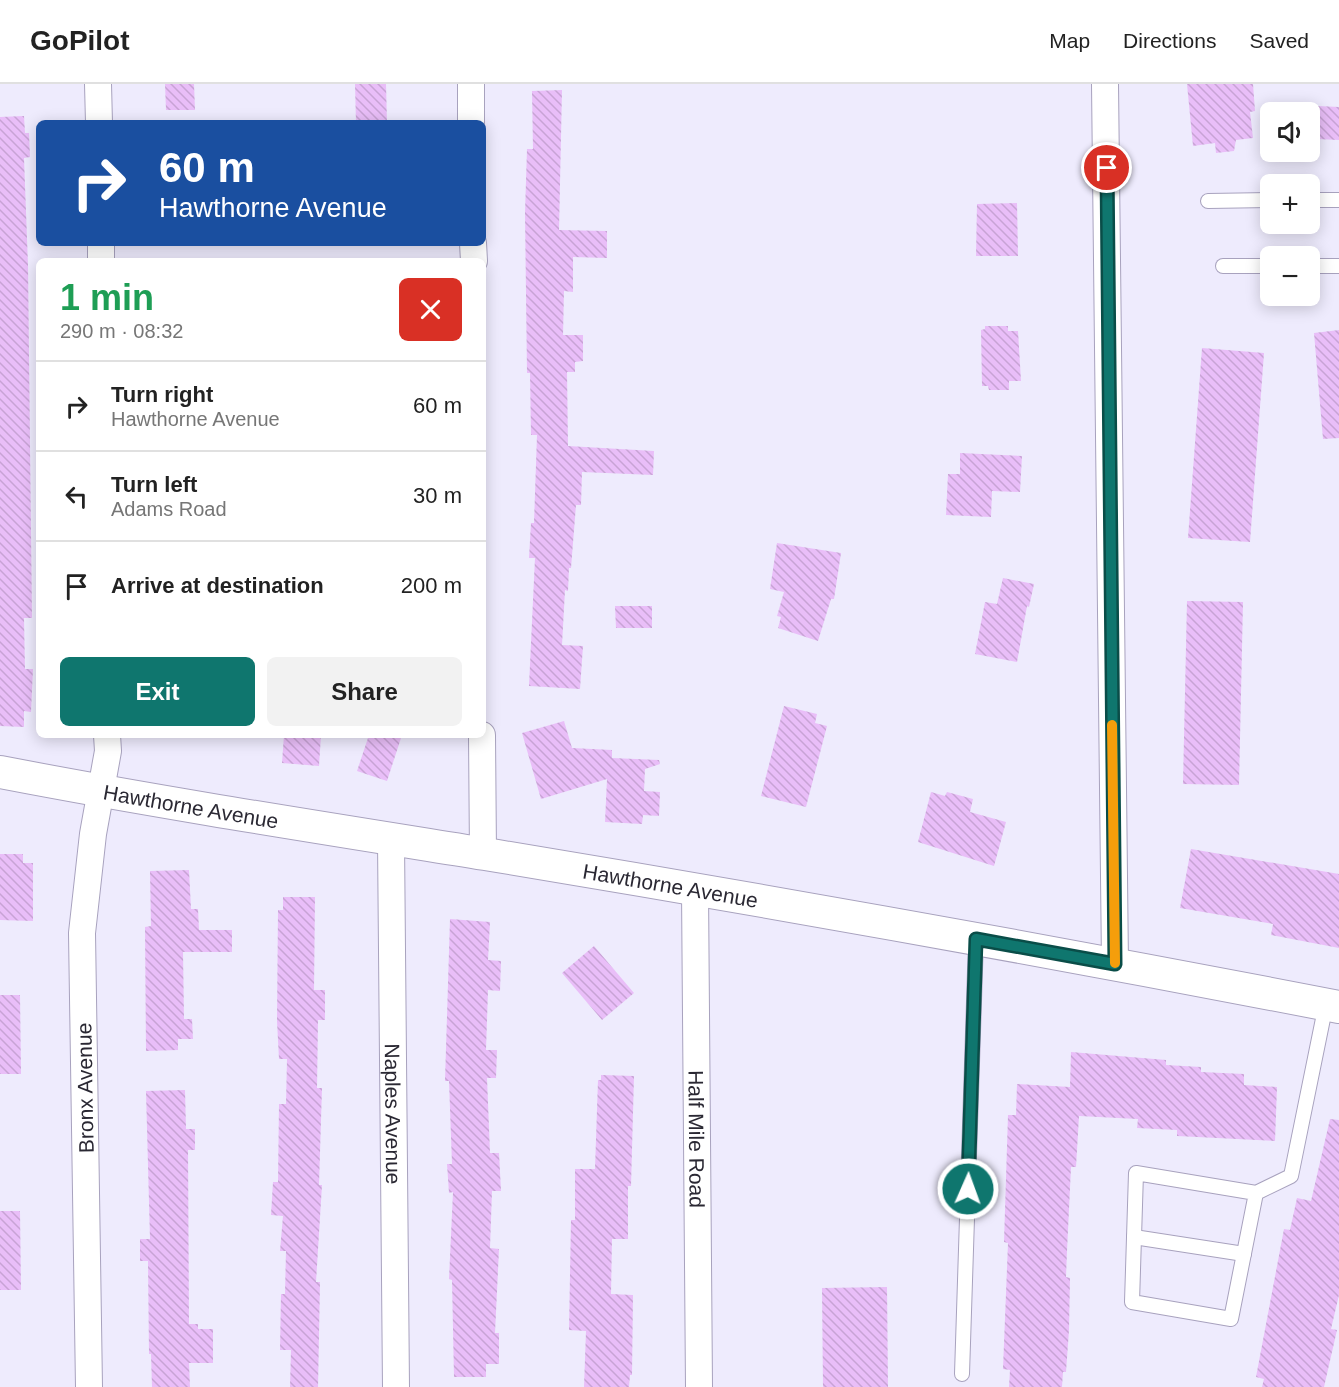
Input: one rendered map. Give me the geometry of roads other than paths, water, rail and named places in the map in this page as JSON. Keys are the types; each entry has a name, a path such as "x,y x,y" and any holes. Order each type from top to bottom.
{"street":[{"path":"98,84 99,120"},
{"path":"471,84 471,120"},
{"path":"1105,84 1115,964"},
{"name":"Bronx Avenue","path":"89,1387 82,933 100,791 108,751 107,738"},
{"path":"482,738 483,854"},
{"name":"Hawthorne Avenue","path":"0,772 391,841 483,854 976,939 1333,1006"},
{"name":"Naples Avenue","path":"391,841 396,1387"},
{"name":"Half Mile Road","path":"695,891 699,1387"}],"lane":[{"path":"1208,201 1260,200"},
{"path":"1320,200 1339,200"},
{"path":"1223,266 1260,266"},
{"path":"1320,266 1339,266"},
{"path":"962,1374 976,939"},
{"path":"1256,1193 1231,1319 1132,1302 1136,1173 1256,1193 1291,1176 1333,1006"},
{"path":"1134,1237 1244,1254"}]}
